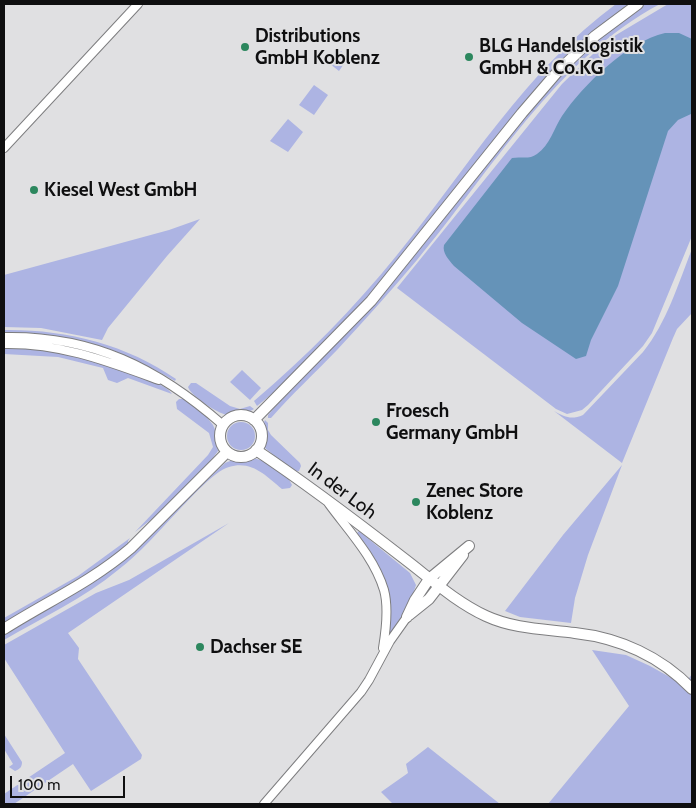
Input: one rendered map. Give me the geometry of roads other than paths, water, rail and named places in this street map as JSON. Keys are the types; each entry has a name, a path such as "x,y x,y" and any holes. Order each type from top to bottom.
{"main road":[{"path":"254,420 371,301 522,113 559,70 595,36 638,4"},
{"path":"237,416 249,417 254,420 258,424 261,435 261,440 256,450 245,456 232,455 227,452 220,439 223,425 232,417 237,416"},
{"name":"In der Loh","path":"256,450 407,561 439,587 475,610 500,622 527,628 603,637 630,646 654,658 678,675 692,689"},
{"path":"4,629 75,588 117,560 227,452"},
{"path":"469,546 429,599 407,617 429,579 469,546"}],"street":[{"path":"4,148 138,4"},
{"path":"4,337 58,340 100,350 154,373 206,410 223,425"},
{"path":"4,344 36,345 74,351 118,364 168,384"},
{"path":"328,502 366,554 384,589 386,620 382,655"},
{"path":"264,804 361,692 407,617"}],"place":[{"name":"Distributions GmbH Koblenz","path":"245,47"},
{"name":"BLG Handelslogistik GmbH & Co.KG","path":"469,57"},
{"name":"Kiesel West GmbH","path":"34,190"},
{"name":"Froesch Germany GmbH","path":"376,422"},
{"name":"Zenec Store Koblenz","path":"416,502"},
{"name":"Dachser SE","path":"200,647"}]}
